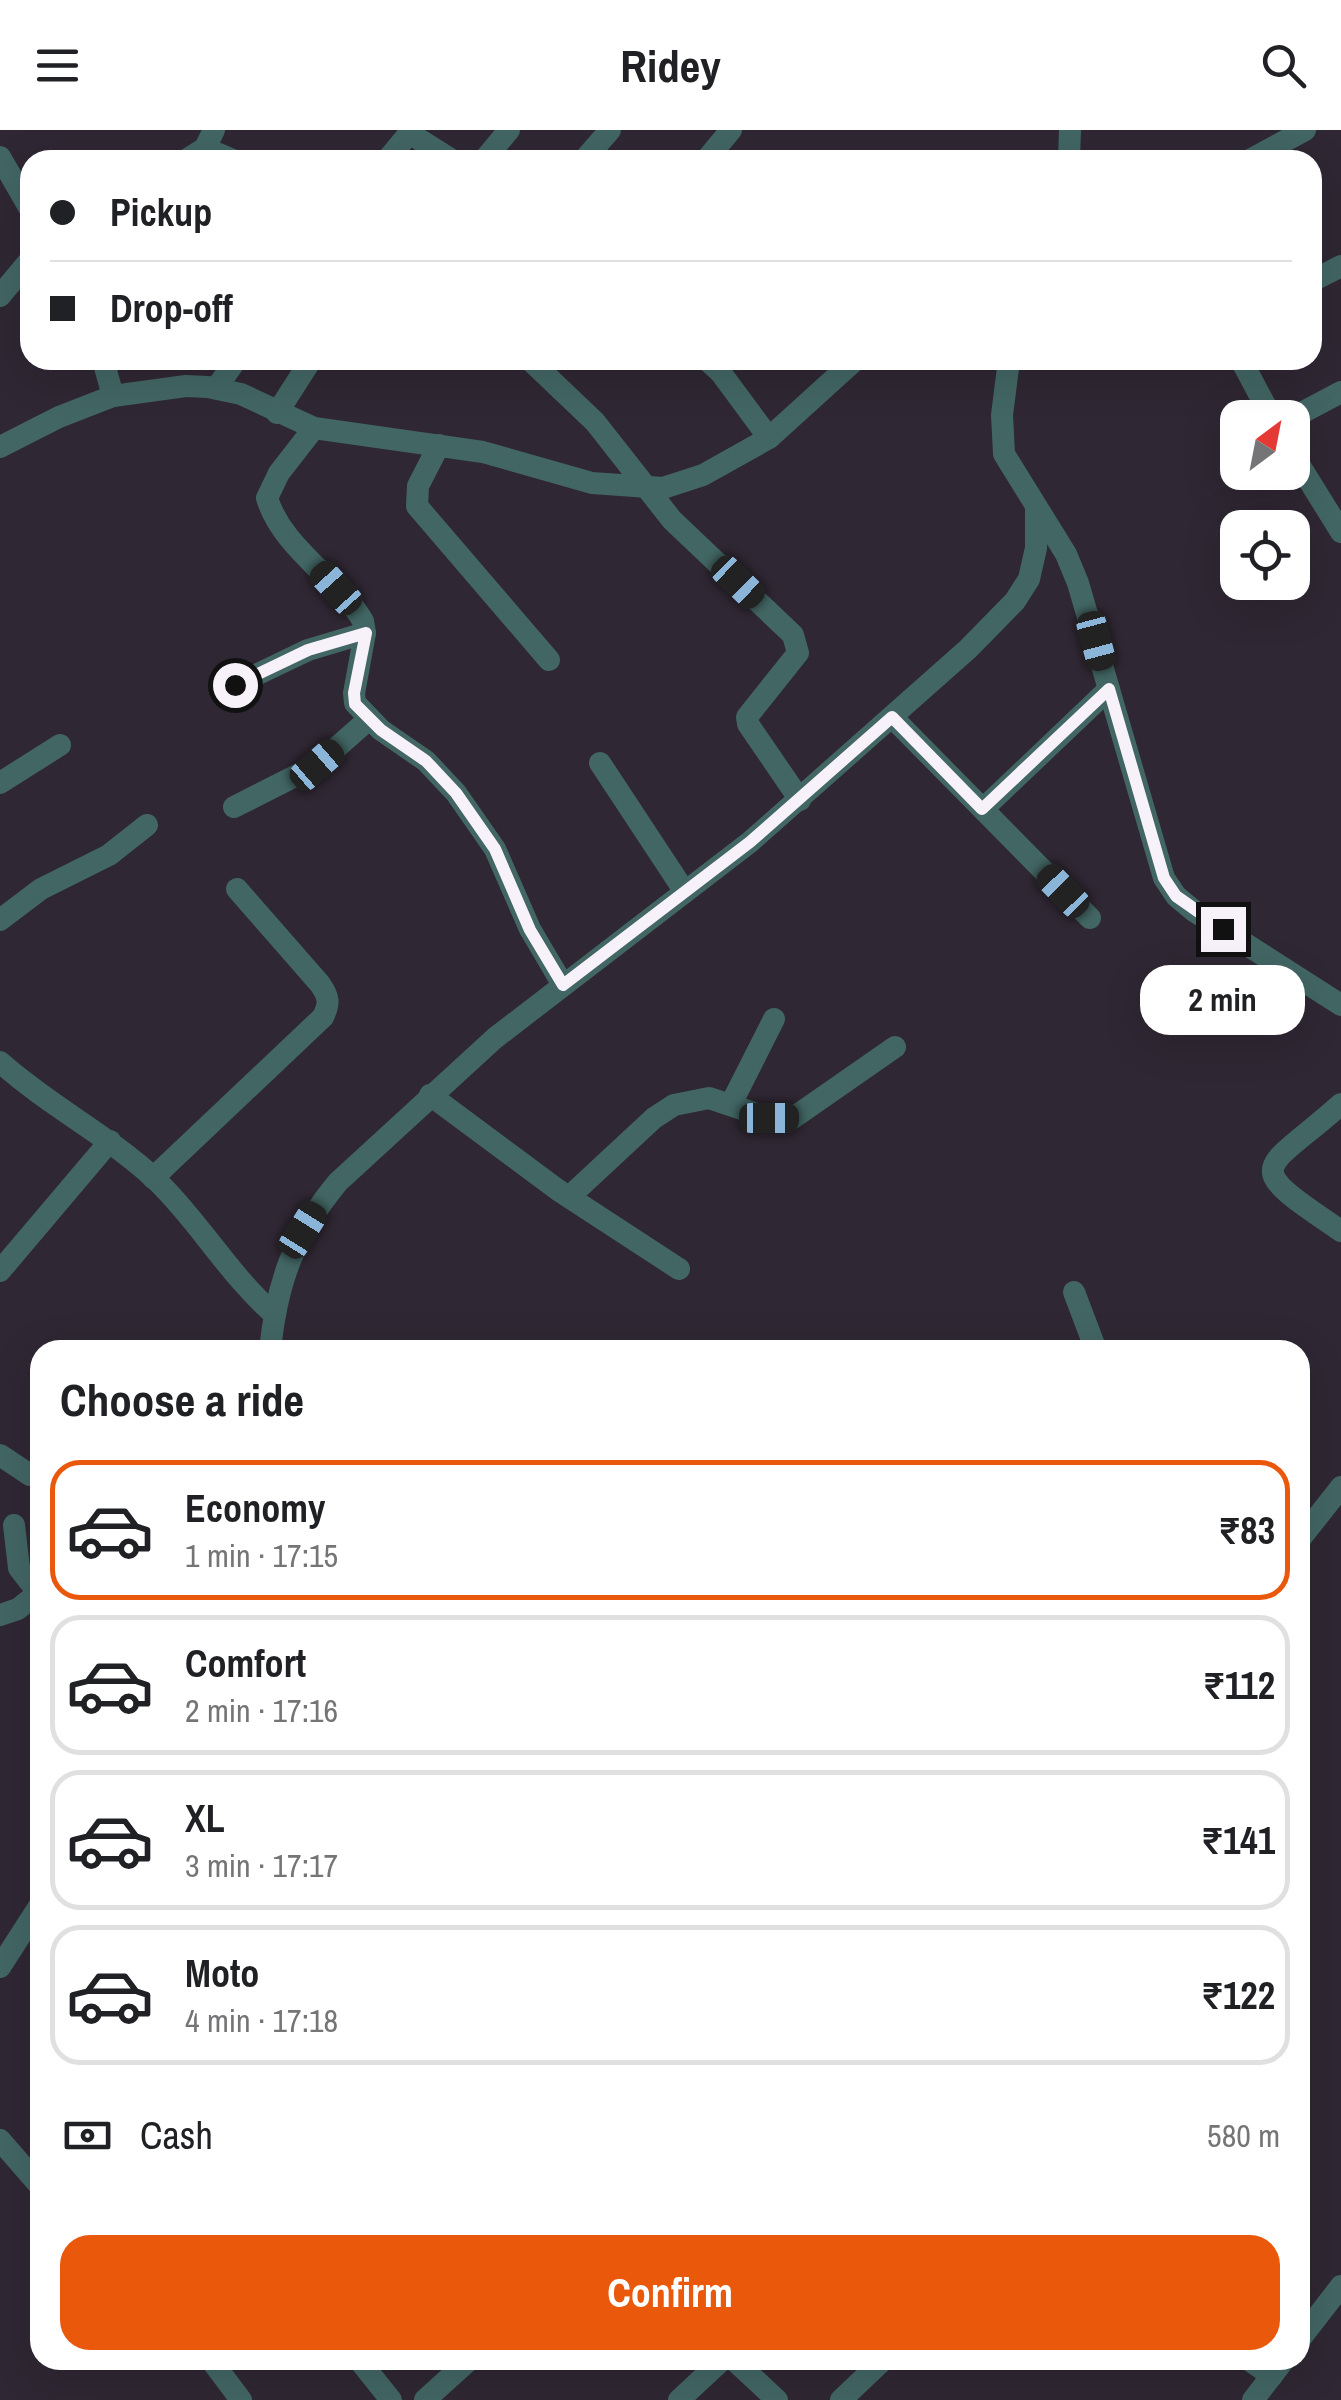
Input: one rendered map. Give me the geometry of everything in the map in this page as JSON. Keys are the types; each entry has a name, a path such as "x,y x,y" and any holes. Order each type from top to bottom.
{"street":[{"path":"492,150 509,130"},
{"path":"593,150 610,130"},
{"path":"714,150 731,130"},
{"path":"1268,150 1305,130"},
{"path":"410,132 437,150"},
{"path":"0,157 20,192"},
{"path":"0,296 20,272"},
{"path":"106,370 113,396"},
{"path":"217,387 229,370"},
{"path":"277,413 305,370"},
{"path":"540,370 595,422 672,520 793,636 799,646 791,666 747,717 800,800"},
{"path":"715,370 770,438"},
{"path":"0,448 113,396 186,386 217,387 314,428 483,452 592,483 663,488 703,475 770,438 844,370"},
{"path":"1008,370 1002,415 1004,454 1066,554 1078,582 1164,878 1194,912 1341,1005"},
{"path":"1246,370 1262,400"},
{"path":"1310,408 1341,392"},
{"path":"314,428 279,473 266,498 292,540 358,612 366,633 355,704 426,761 456,793 495,849 530,930 563,985"},
{"path":"439,445 418,486 416,506 550,660"},
{"path":"1310,480 1338,522"},
{"path":"271,1340 288,1260 316,1208 338,1182 430,1095 563,985 800,800 1015,602 1033,563 1036,507"},
{"path":"235,685 308,650 366,633"},
{"path":"982,809 1109,689"},
{"path":"892,717 1090,918"},
{"path":"234,807 317,765 369,719"},
{"path":"0,783 60,745"},
{"path":"600,763 685,892"},
{"path":"0,920 41,889 109,855 146,824"},
{"path":"154,1178 323,1017 329,1006 328,995 320,984 237,890"},
{"path":"731,1104 774,1019"},
{"path":"569,1198 674,1104 709,1098 769,1118 793,1118 895,1047"},
{"path":"0,1062 22,1082 110,1141 154,1178 234,1276 274,1314"},
{"path":"430,1095 569,1198 679,1269"},
{"path":"1341,1104 1280,1152 1272,1163 1271,1173 1278,1186 1341,1232"},
{"path":"0,1271 110,1141"},
{"path":"1074,1292 1092,1340"},
{"path":"0,1455 30,1475"},
{"path":"1311,1508 1341,1488"},
{"path":"14,1524 20,1568 30,1582"},
{"path":"0,1614 30,1600"},
{"path":"1,1964 30,1920"},
{"path":"0,2140 30,2174"},
{"path":"1310,2327 1341,2286"},
{"path":"219,2370 241,2400"},
{"path":"228,2379 236,2370"},
{"path":"367,2370 392,2400"},
{"path":"425,2400 458,2370"},
{"path":"678,2400 711,2370"},
{"path":"745,2370 777,2400"},
{"path":"842,2400 874,2370"},
{"path":"1256,2399 1277,2370"}],"route":[{"path":"235,685 308,650 366,633 355,704 381,730 426,761 456,793 495,849 530,930 563,985 750,842 892,717 982,809 1109,689 1164,878 1194,912 1223,929"}]}
